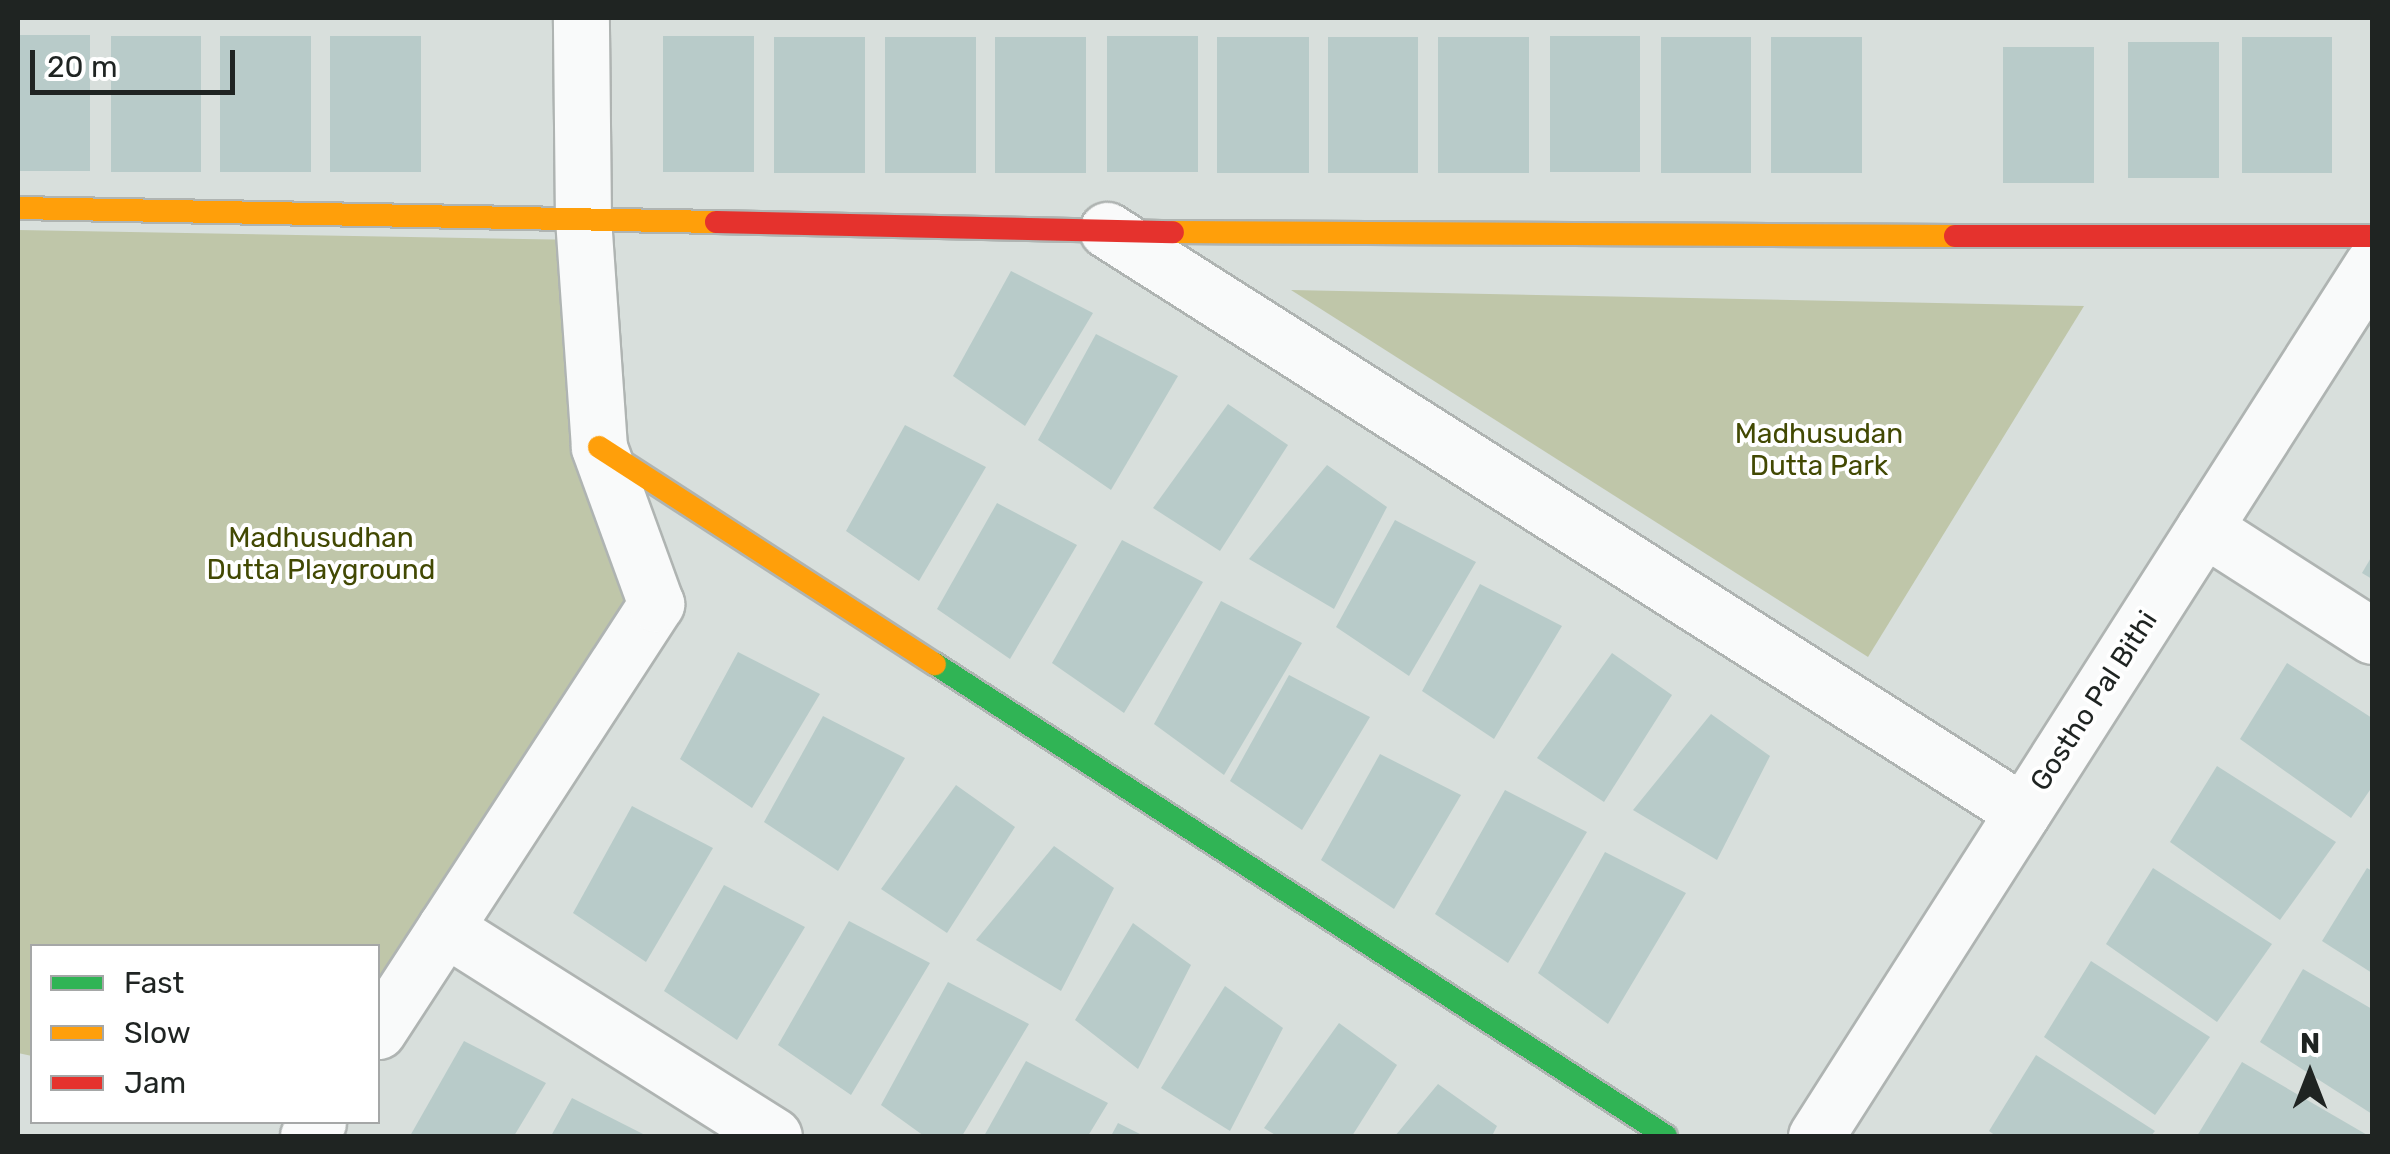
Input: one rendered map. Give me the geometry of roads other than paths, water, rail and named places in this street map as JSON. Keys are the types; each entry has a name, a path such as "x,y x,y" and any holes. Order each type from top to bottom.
{"street":[{"path":"380,1028 656,604 599,447 584,220 581,18"},
{"path":"18,208 1106,230 2372,236"},
{"path":"1106,230 2023,812"},
{"name":"Gostho Pal Bithi","path":"1816,1136 2372,265"},
{"path":"599,447 1666,1136"},
{"path":"2204,528 2372,636"},
{"path":"446,928 774,1136"}],"park label":[{"name":"Madhusudan Dutta Park","path":"1819,450"},
{"name":"Madhusudhan Dutta Playground","path":"321,554"}]}
